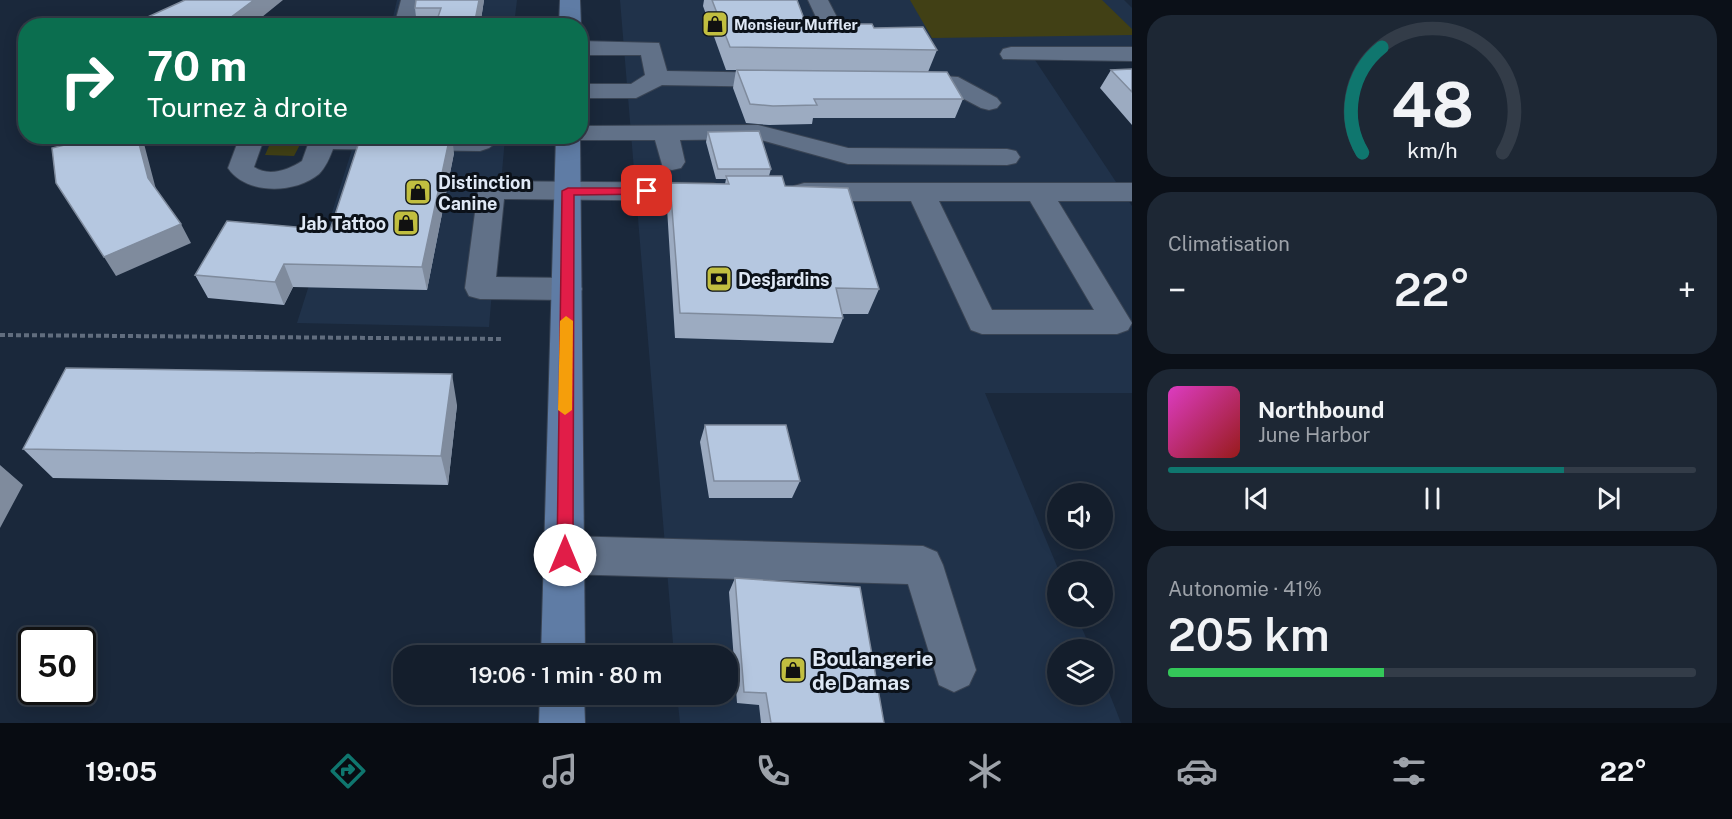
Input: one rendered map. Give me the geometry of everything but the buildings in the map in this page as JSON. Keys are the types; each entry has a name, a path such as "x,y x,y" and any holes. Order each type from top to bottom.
{"main road":[{"path":"570,0 570,18"},
{"path":"563,645 568,144"},
{"path":"562,705 562,723"}],"street":[{"path":"406,18 411,0"},
{"path":"818,0 831,27"},
{"path":"588,48 651,48 657,78"},
{"path":"1011,54 1132,54"},
{"path":"588,91 636,91 657,78 795,80"},
{"path":"884,81 950,82 989,103"},
{"path":"588,134 758,132 848,156 1007,157"},
{"path":"666,133 672,162"},
{"path":"250,144 244,154 241,168 248,176 282,178 304,171 314,163 321,144"},
{"path":"567,289 480,288 491,190 743,192"},
{"path":"779,192 1132,192"},
{"path":"921,192 982,322 1117,322 1039,192"},
{"path":"565,555 923,565 954,670"}],"path":[{"path":"0,335 501,339"}],"shaded area":[{"path":"397,0 517,0 515,18 393,18"},
{"path":"620,0 1124,0 1132,8 1132,54 1035,60 1132,206 1132,393 985,393 1047,542 1047,549 1050,549 1055,561 1047,561 1047,627 1081,627 1087,639 1047,639 1047,705 1113,705 1113,703 1121,723 680,723 678,705 738,705 738,645 673,645"},
{"path":"910,0 1102,0 1132,29 1132,35 932,38"},
{"path":"270,144 300,144 294,156 265,155"},
{"path":"354,144 504,144 489,327 297,323"}],"slow traffic":[{"path":"565,410 566,321"}],"place":[{"name":"Monsieur Muffler","path":"715,24"},
{"name":"Distinction Canine","path":"418,192"},
{"name":"Jab Tattoo","path":"406,223"},
{"name":"Desjardins","path":"719,279"},
{"name":"Boulangerie de Damas","path":"793,670"}],"route":[{"path":"565,555 568,191 647,191"}]}
